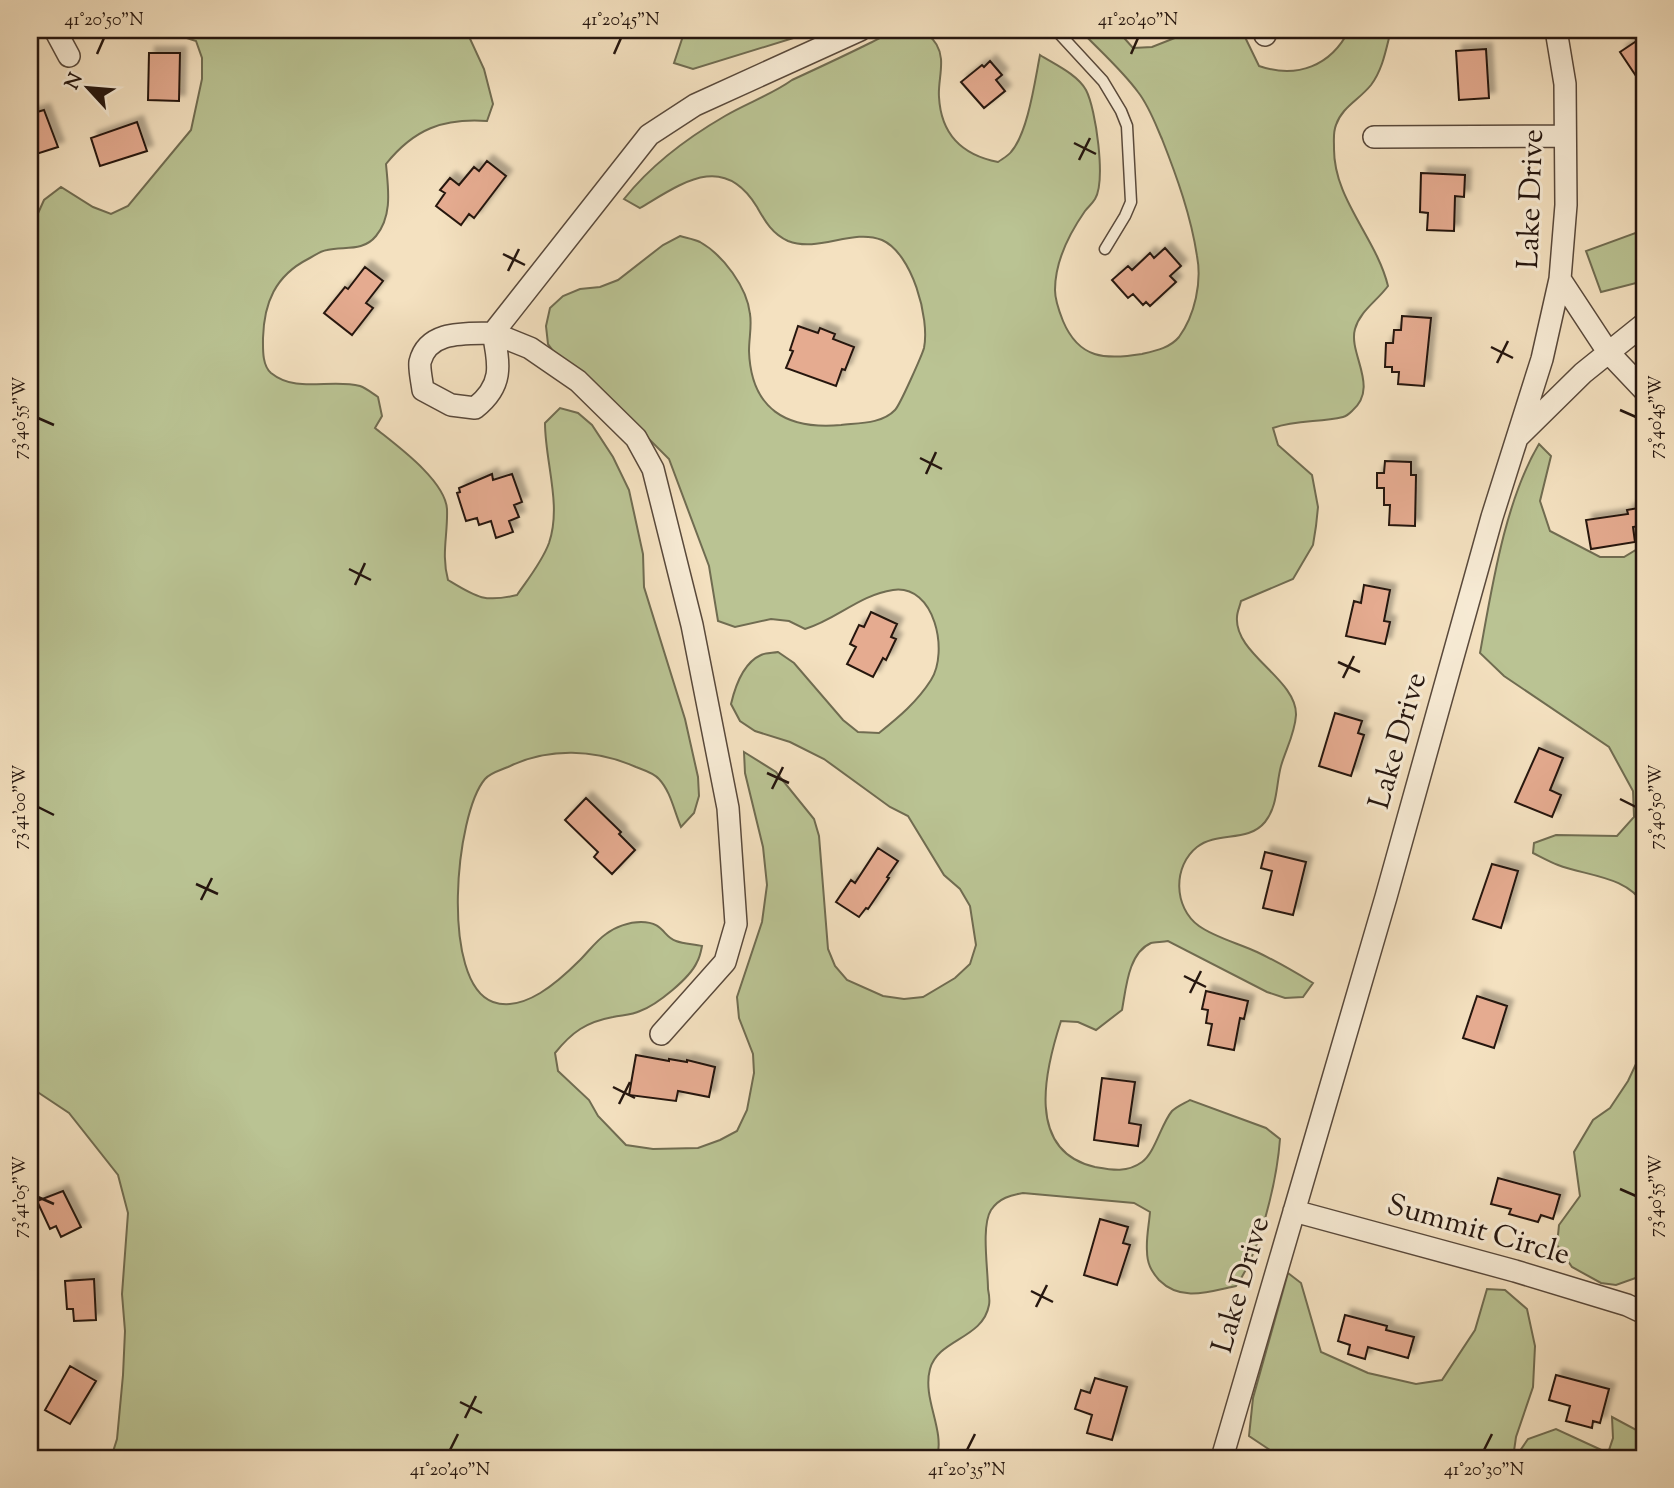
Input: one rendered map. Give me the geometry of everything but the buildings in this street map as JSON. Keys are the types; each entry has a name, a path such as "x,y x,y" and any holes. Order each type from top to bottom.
{"street":[{"path":"55,30 69,56"},
{"path":"661,1034 725,962 736,924 728,808 692,625 653,469 636,438 578,381 530,348 494,333 649,135 695,105 860,30"},
{"name":"Lake Drive","path":"1222,1458 1386,897 1492,517 1542,359 1560,279 1566,205 1565,84 1556,30"},
{"path":"1374,137 1565,136"},
{"path":"1560,279 1608,352 1644,390"},
{"path":"1517,437 1583,373 1644,324"},
{"name":"Summit Circle","path":"1294,1211 1515,1272 1627,1305 1644,1313"}],"lane":[{"path":"1056,30 1103,81 1127,126 1131,202 1105,249"}],"green space":[{"path":"907,29 927,35 937,45 941,59 939,97 944,122 956,141 985,159 998,162 1010,153 1017,143 1030,106 1040,55 1082,84 1090,99 1096,128 1100,177 1095,199 1074,229 1060,259 1055,290 1058,306 1069,334 1085,350 1116,357 1157,350 1179,337 1193,309 1198,287 1198,266 1191,226 1173,168 1145,103 1125,76 1080,30 1117,30 1133,48 1152,47 1195,30 1238,30 1243,33 1259,66 1287,71 1299,70 1323,61 1333,53 1349,30 1391,30 1384,59 1375,79 1342,113 1334,133 1340,184 1382,268 1388,286 1365,311 1355,329 1354,339 1363,392 1360,402 1344,417 1291,423 1273,428 1278,445 1312,475 1318,507 1313,545 1293,579 1241,601 1237,615 1239,630 1245,643 1287,690 1294,702 1294,728 1281,766 1274,802 1265,822 1250,833 1214,839 1197,847 1184,865 1179,886 1184,908 1199,926 1264,955 1313,983 1303,997 1285,998 1267,992 1168,941 1151,943 1143,948 1133,963 1122,1010 1096,1030 1078,1022 1061,1021 1046,1085 1049,1127 1058,1144 1073,1158 1095,1167 1125,1169 1142,1162 1151,1152 1172,1111 1190,1100 1266,1128 1280,1139 1266,1216 1253,1255 1236,1286 1195,1294 1167,1287 1150,1267 1147,1255 1150,1212 1134,1203 1023,1193 1001,1200 991,1210 986,1226 989,1305 985,1316 970,1332 942,1351 930,1369 929,1391 939,1447 937,1458 111,1458 117,1439 123,1375 125,1331 122,1294 128,1213 118,1175 69,1113 30,1087 30,231 44,200 61,187 93,207 111,214 128,206 191,130 202,79 202,58 196,41 162,30 466,30 484,69 493,104 487,121 457,122 431,128 407,142 397,152 386,164 387,210 376,236 371,241 353,248 322,251 287,274 269,302 264,325 264,357 271,373 292,383 349,384 367,389 378,397 382,416 375,428 429,475 444,498 447,509 445,553 448,580 481,597 517,595 539,564 549,543 554,514 545,423 560,408 578,413 592,425 613,457 629,490 643,554 644,587 685,719 698,777 699,796 694,813 681,827 669,796 657,777 604,757 556,753 493,773 485,779 475,798 466,826 460,860 459,932 465,964 476,988 493,1002 505,1004 517,1003 540,993 572,968 602,937 627,924 654,924 676,941 702,946 693,968 664,997 637,1012 587,1025 567,1039 555,1053 558,1071 589,1100 598,1116 626,1145 653,1149 698,1148 720,1140 737,1131 747,1110 754,1073 753,1054 739,1018 737,997 762,922 767,885 763,847 745,773 744,752 776,772 814,819 819,836 828,949 835,966 847,980 883,996 904,999 923,997 955,978 970,964 976,945 970,906 960,889 944,875 908,816 890,807 824,759 790,742 755,731 740,721 731,704 738,683 749,664 761,655 778,652 794,663 843,720 858,732 879,733 920,695 936,668 938,638 935,622 928,608 919,598 907,591 893,590 869,597 805,629 789,621 771,619 735,627 718,621 709,566 669,459 590,380 559,359 548,344 546,326 550,308 563,296 580,289 600,287 618,280 663,245 680,236 695,240 709,248 725,263 744,293 751,319 751,371 756,388 775,412 804,424 821,426 870,422 890,415 898,406 911,380 924,348 925,335 916,288 910,272 893,247 871,237 812,244 788,241 770,227 744,190 730,180 716,176 686,182 640,208 624,199 658,164 711,124 792,80 888,34"},
{"path":"685,30 812,30 693,69 674,63"},
{"path":"1638,232 1644,235 1644,281 1601,292 1586,251"},
{"path":"1539,444 1551,456 1540,501 1550,531 1600,557 1624,557 1644,545 1644,905 1637,895 1617,882 1558,865 1533,853 1534,843 1556,835 1617,836 1634,817 1633,791 1609,747 1504,676 1480,653 1501,545 1517,491"},
{"path":"1644,1047 1644,1099 1640,1126 1644,1141 1644,1275 1616,1285 1601,1283 1572,1267 1557,1245 1559,1225 1580,1196 1574,1152 1593,1120 1610,1108 1628,1081"},
{"path":"1288,1273 1301,1283 1321,1352 1368,1373 1416,1384 1442,1380 1475,1330 1487,1289 1505,1290 1527,1309 1535,1346 1533,1387 1516,1437 1513,1458 1282,1458 1249,1436 1253,1398"},
{"path":"1612,1417 1644,1434 1644,1458 1515,1458 1528,1439 1556,1429 1608,1453 1613,1438"}]}
